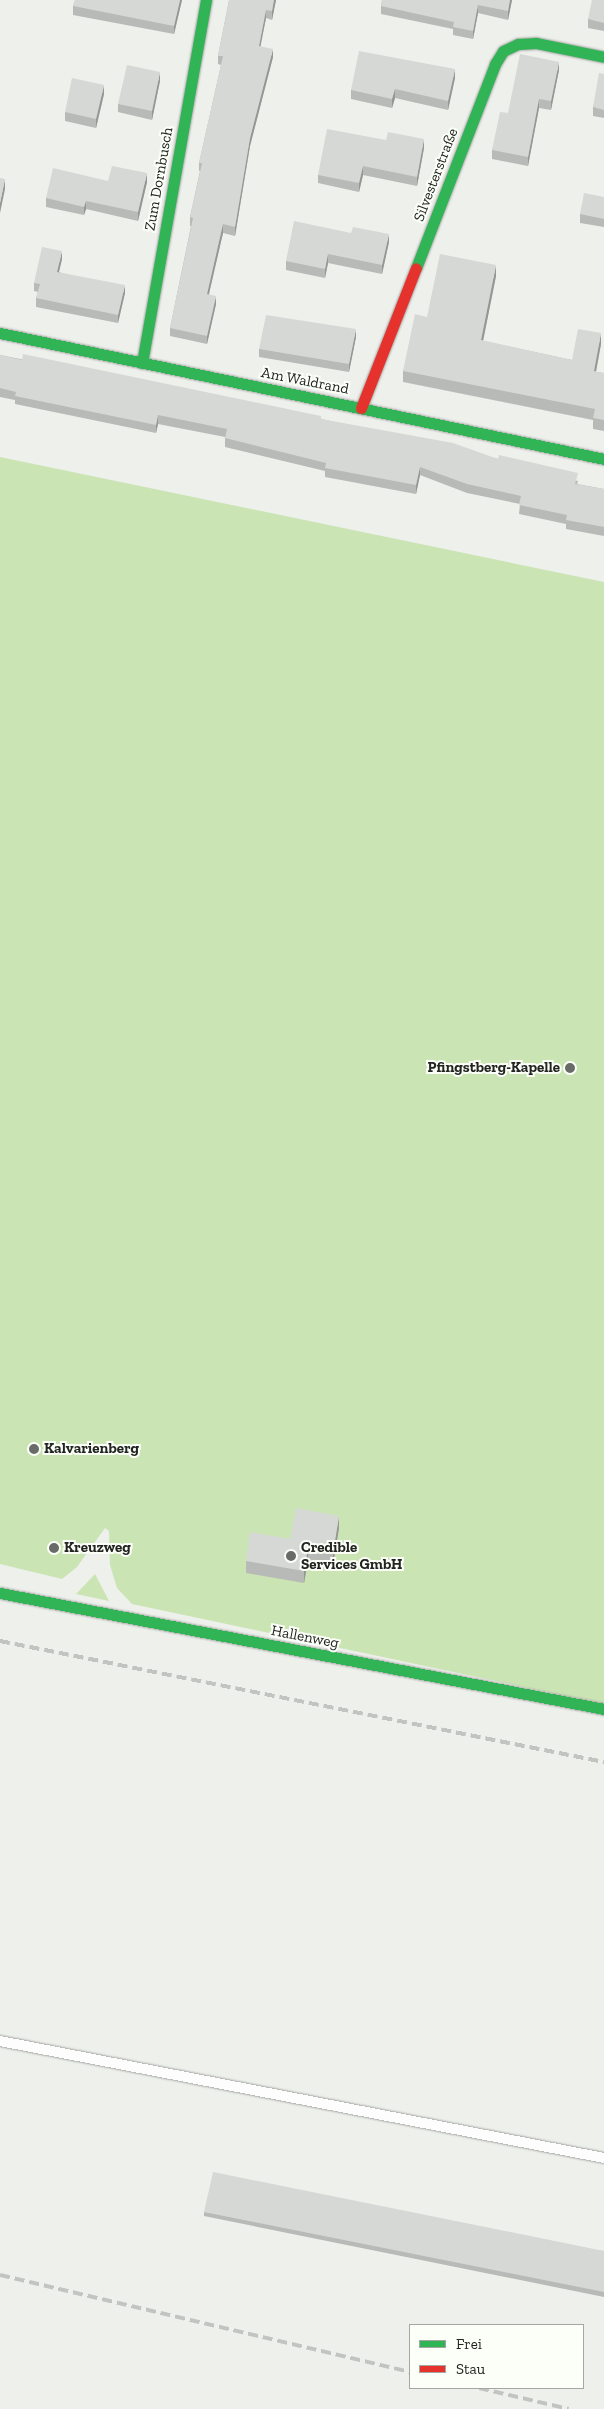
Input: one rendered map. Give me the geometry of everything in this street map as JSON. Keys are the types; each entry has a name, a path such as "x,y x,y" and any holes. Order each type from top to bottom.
{"street":[{"name":"Zum Dornbusch","path":"142,364 206,0"},
{"name":"Silvesterstraße","path":"361,408 495,64 503,52 518,44 536,43 604,57"},
{"name":"Am Waldrand","path":"0,333 604,459"},
{"name":"Hallenweg","path":"0,1593 604,1709"}],"lane":[{"path":"0,2042 604,2158"}],"green space":[{"path":"0,457 604,582 604,1704 132,1604 117,1588 110,1565 109,1531 105,1528 77,1567 62,1579 0,1564"},
{"path":"95,1574 109,1601 76,1594"}],"building":[{"path":"75,0 180,0 174,26 73,6"},
{"path":"229,0 274,0 272,11 266,10 259,46 273,49 250,138 235,227 223,224 207,294 216,296 207,336 170,328 193,218 190,217 202,163 199,163 223,56 218,56"},
{"path":"382,0 510,0 508,11 478,5 473,31 453,27 454,22 381,6"},
{"path":"592,0 604,0 604,23 588,19"},
{"path":"359,51 455,69 448,101 395,89 392,99 351,90"},
{"path":"520,54 559,62 551,101 539,99 528,157 492,150 500,112 508,113"},
{"path":"127,65 160,72 152,111 118,104"},
{"path":"599,73 604,74 604,110 593,107"},
{"path":"72,78 104,85 96,119 65,112"},
{"path":"327,129 386,140 388,132 424,139 417,177 363,166 359,183 318,175"},
{"path":"112,166 147,173 138,212 86,201 84,207 46,198 53,168 108,181"},
{"path":"0,178 5,179 0,203"},
{"path":"584,193 604,197 604,219 580,214"},
{"path":"294,221 351,233 353,227 389,234 382,265 328,254 325,269 286,261"},
{"path":"42,247 62,251 57,272 125,285 118,315 36,298 40,284 34,283"},
{"path":"440,254 496,265 481,340 572,360 578,329 601,333 594,371 604,373 604,420 593,418 595,409 403,371 415,314 427,317"},
{"path":"266,315 356,329 349,364 259,349"},
{"path":"23,354 321,416 321,419 453,443 498,459 499,455 578,473 575,484 604,489 604,527 566,520 567,515 519,505 521,496 467,484 420,467 416,485 325,468 326,463 225,438 227,429 158,415 156,425 15,396 16,392 0,388 0,355 22,360"},
{"name":"Credible Services GmbH","path":"296,1508 339,1516 333,1553 308,1548 304,1571 246,1561 250,1532 290,1539"},
{"path":"213,2172 604,2251 604,2292 204,2212"}],"railway":[{"path":"0,1641 604,1762"},
{"path":"0,2275 409,2372"},
{"path":"483,2389 569,2409"}],"traffic: fast":[{"path":"142,363 206,0"},
{"path":"416,268 495,64 503,51 518,44 536,43 604,57"},
{"path":"0,333 604,459"},
{"path":"0,1593 604,1709"}],"traffic: jam":[{"path":"361,408 416,268"}],"place":[{"name":"Pfingstberg-Kapelle","path":"570,1068"},
{"name":"Kalvarienberg","path":"34,1449"},
{"name":"Kreuzweg","path":"54,1548"},
{"name":"Credible Services GmbH","path":"291,1556"}]}
